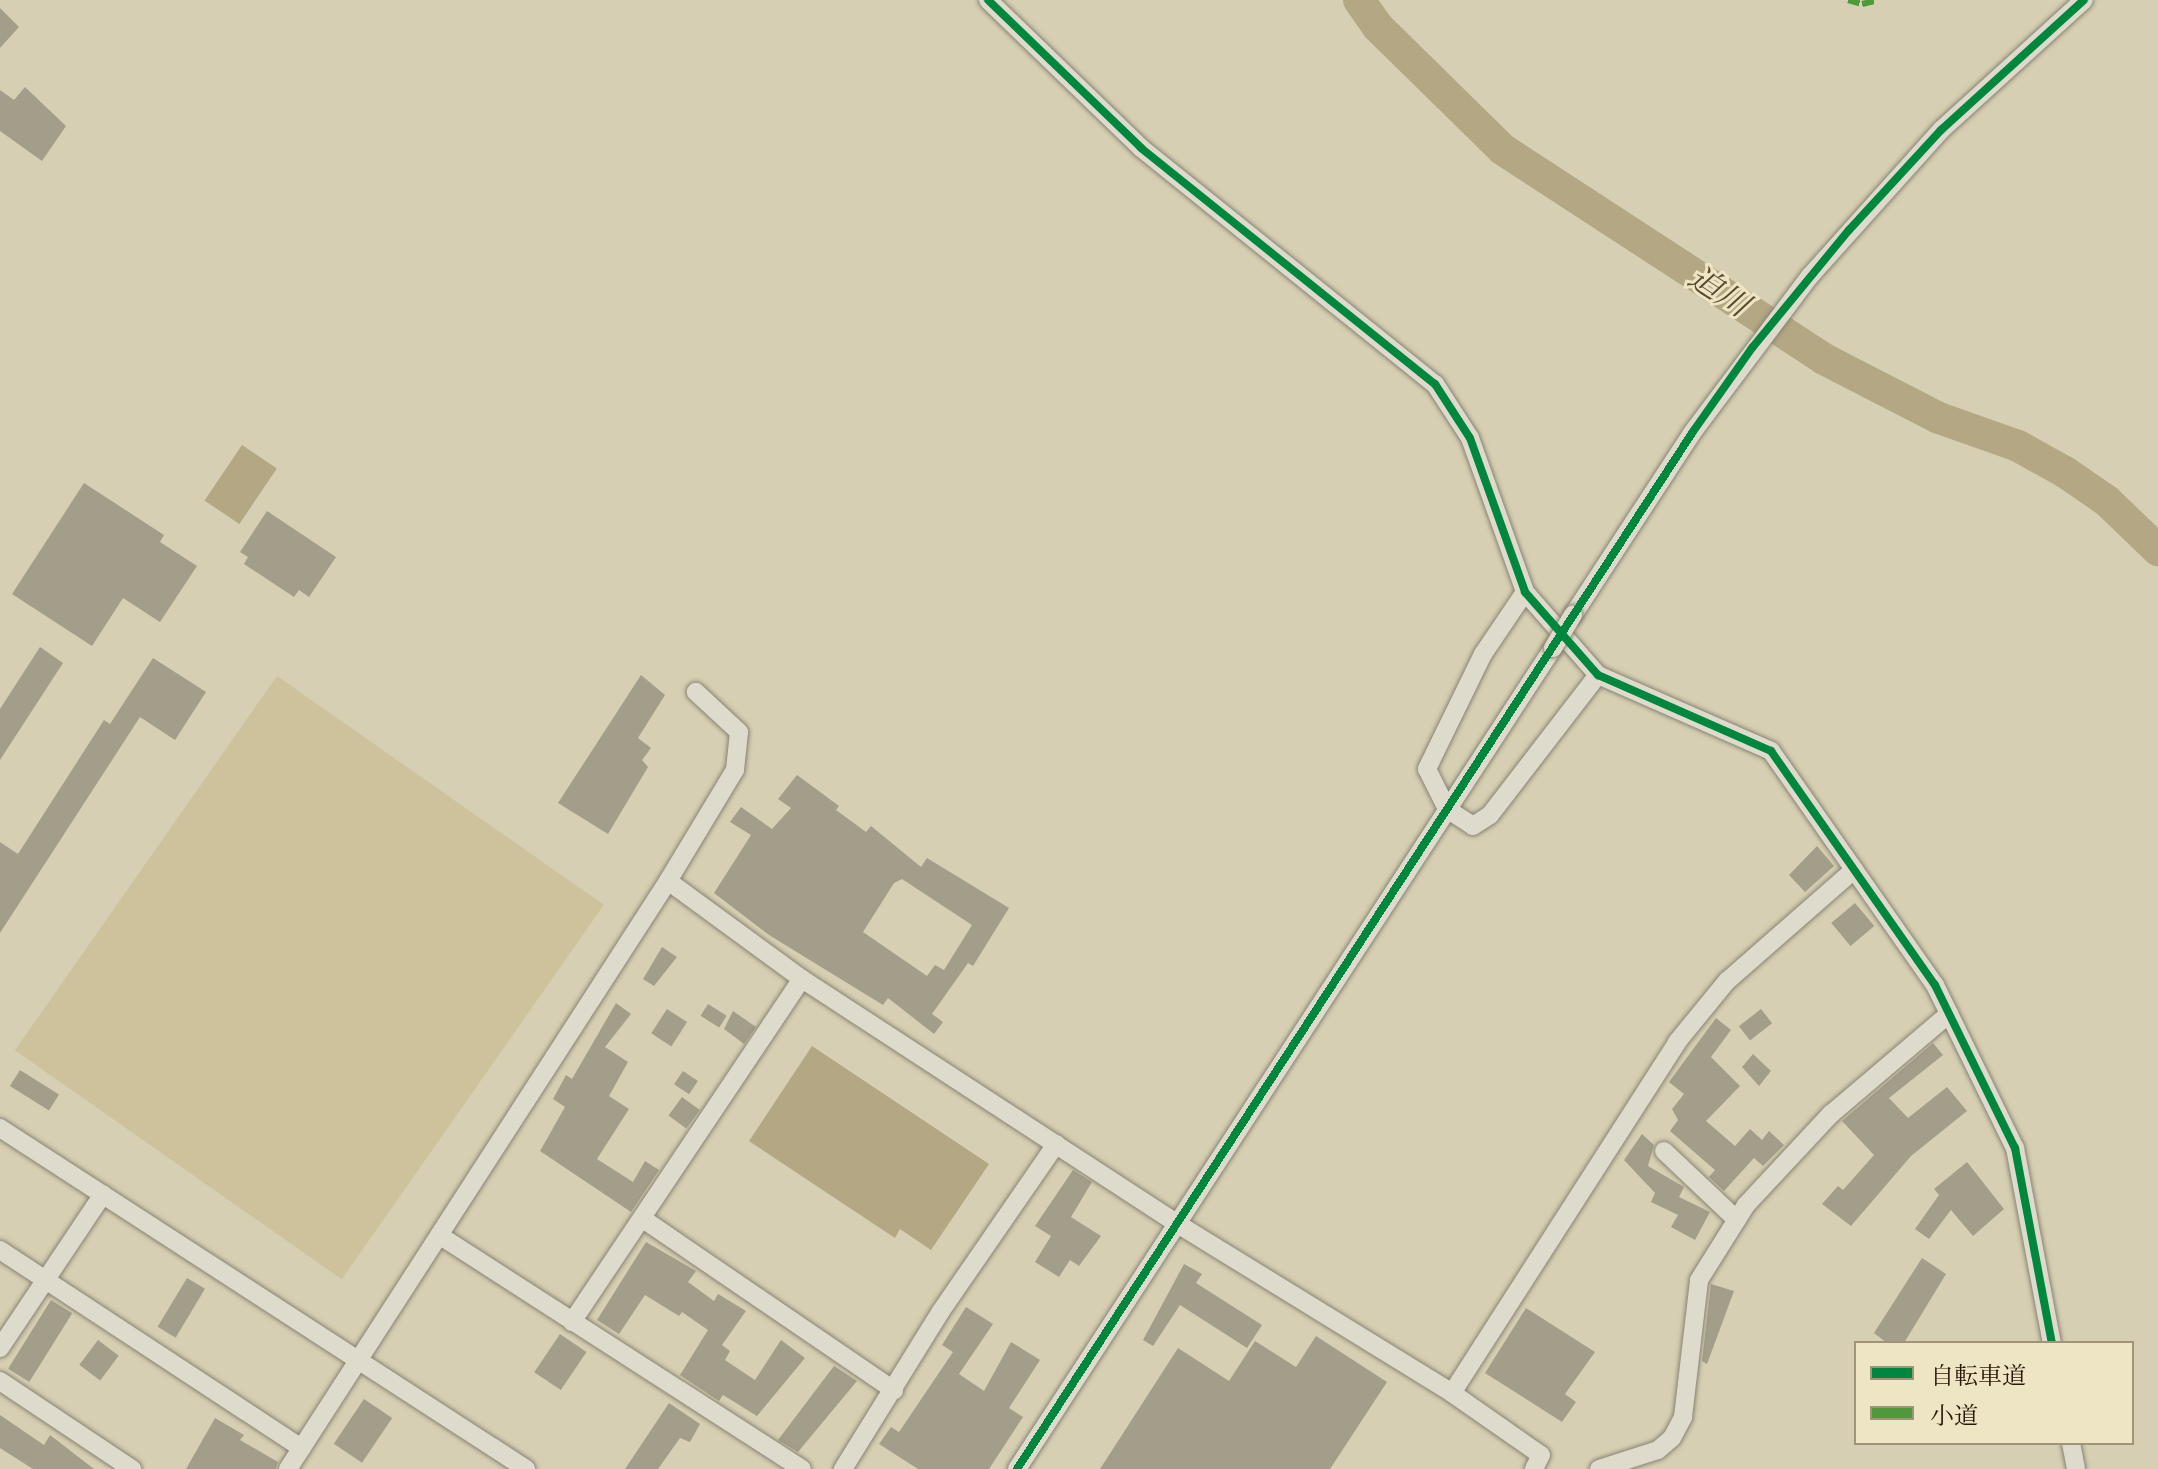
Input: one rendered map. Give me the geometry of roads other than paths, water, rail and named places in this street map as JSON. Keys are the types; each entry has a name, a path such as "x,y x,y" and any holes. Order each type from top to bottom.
{"street":[{"path":"988,0 1141,148 1435,384 1470,438 1525,592 1598,675 1771,751 1935,985 2015,1148 2052,1341"},
{"path":"1017,1469 1611,557 1752,348 1849,230 1941,130 2084,0"},
{"path":"1525,592 1483,654 1427,769 1447,809 1473,826 1490,815 1598,675"},
{"path":"288,1469 442,1237 735,770 739,732 696,692"},
{"path":"1452,1393 1677,1042 1727,981 1854,870"},
{"path":"668,881 802,979 1176,1223 1452,1393 1541,1455 1534,1469"},
{"path":"572,1322 802,979"},
{"path":"1599,1469 1658,1450 1672,1438 1683,1417 1699,1280 1737,1220 1777,1167 1809,1135 1949,1014"},
{"path":"0,1128 526,1469"},
{"path":"843,1469 941,1311 1056,1144"},
{"path":"1664,1151 1737,1220"},
{"path":"0,1348 103,1194"},
{"path":"643,1219 894,1390"},
{"path":"442,1237 802,1469"},
{"path":"0,1250 302,1448"},
{"path":"0,1381 132,1469"},
{"path":"2071,1445 2076,1469"}],"waterway":[{"name":"迫川","path":"1359,0 1378,27 1502,149 1824,359 1939,418 2018,446 2065,472 2107,501 2158,550"}]}
